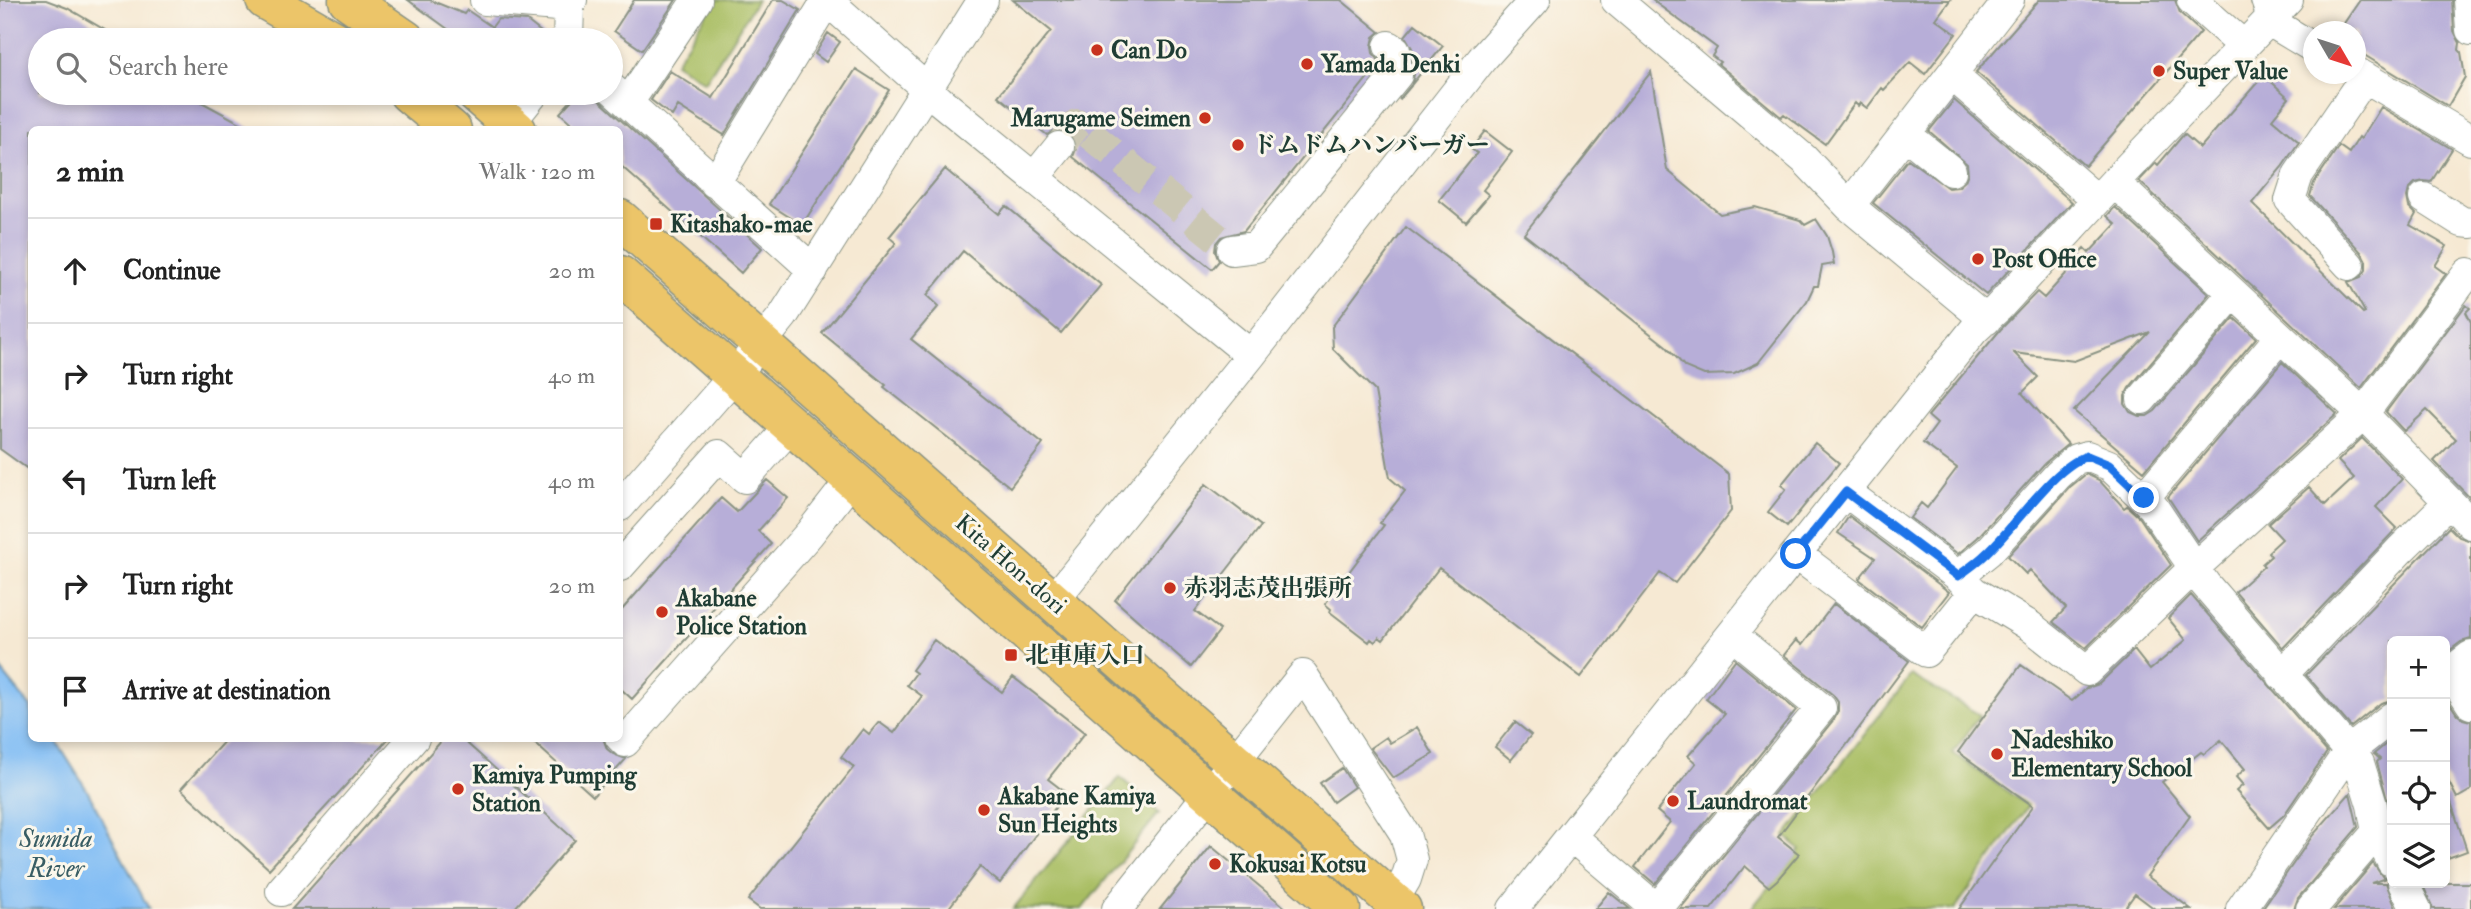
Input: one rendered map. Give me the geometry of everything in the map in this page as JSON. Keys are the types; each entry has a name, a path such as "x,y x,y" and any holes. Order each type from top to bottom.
{"highway":[{"path":"265,0 313,28"},
{"path":"348,0 389,28"},
{"path":"422,105 447,126"},
{"path":"489,105 513,126"},
{"name":"Kita Hon-dori","path":"623,222 1397,905"},
{"name":"Kita Hon-dori","path":"623,278 1341,909"}],"street":[{"path":"485,0 570,4 569,28"},
{"path":"623,91 697,0"},
{"path":"715,183 827,0 926,89 1251,355"},
{"path":"623,503 783,316 983,0"},
{"path":"1053,601 1251,355 1482,59 1535,0"},
{"path":"1616,0 1804,159 1849,206 1986,320"},
{"path":"1849,206 2009,0"},
{"path":"2192,0 2244,46"},
{"path":"2469,0 2471,30"},
{"path":"1513,909 1974,330 2244,46 2276,5"},
{"path":"2276,5 2274,24 2303,42"},
{"path":"1232,250 1256,247 1397,75 1395,50 1390,46"},
{"path":"1952,75 2106,191 2233,293 2363,414 2471,524"},
{"path":"2366,79 2471,140"},
{"path":"2349,265 2290,200 2298,175 2354,84"},
{"path":"623,100 813,270"},
{"path":"513,126 526,105"},
{"path":"1905,134 1951,171"},
{"path":"1034,177 1059,147"},
{"path":"2424,198 2462,222 2471,223"},
{"path":"1846,492 1966,584 2029,626 2087,671 2194,568 2363,414 2469,276 2471,229"},
{"path":"2142,399 2233,293"},
{"path":"2144,498 2280,337"},
{"path":"623,563 719,455 745,478 792,426"},
{"path":"1796,554 1926,652 1989,551 2058,475 2076,460 2087,456 2109,465 2153,507 2194,568 2281,675 2359,763 2377,832 2387,852"},
{"path":"623,740 625,742 809,534 852,479"},
{"path":"2281,675 2448,503"},
{"path":"1572,836 1657,909 1821,708 1732,635"},
{"path":"2455,668 2471,704"},
{"path":"1117,909 1303,675 1405,834 1412,860 1397,905"},
{"path":"2246,907 2348,751 2387,721"},
{"path":"281,891 411,742"},
{"path":"2311,909 2377,832"}],"green space":[{"path":"715,0 757,0 705,82 675,63"},
{"path":"1911,675 1980,715 1953,753 2028,806 1955,909 1751,909 1800,849 1785,836"},
{"path":"1120,777 1159,813 1082,909 1013,909"}],"water":[{"name":"Sumida River","path":"0,669 28,703 28,742 57,742 87,790 149,909 0,909"}],"building":[{"path":"0,0 46,0 67,8 101,28 28,28 28,105 207,105 246,126 28,126 28,469 0,449"},
{"path":"408,0 430,0 464,14 467,10 492,27 498,19 527,21 536,28 446,28"},
{"path":"634,0 676,0 642,50 623,37 623,28 616,28"},
{"path":"773,0 783,0 800,10 724,135 678,106 672,116 651,100 670,71 713,98"},
{"path":"1013,0 1341,0 1380,32 1374,37 1372,46 1379,69 1372,78 1369,76 1244,231 1221,237 1216,243 1215,251 1219,261 1212,269 1073,157 1075,141 1069,133 1061,130 1047,135 998,96 1051,31"},
{"path":"1652,0 1950,0 1936,19 1956,34 1925,74 1910,62 1884,90 1882,88 1867,108 1855,103 1825,144 1784,114 1781,117 1718,64 1720,62 1712,56 1717,48"},
{"path":"2039,0 2175,0 2180,13 2201,32 2085,166 1976,72"},
{"path":"2360,0 2452,0 2454,31 2460,43 2465,77 2448,106 2366,56 2366,21 2346,21"},
{"path":"1415,24 1443,46 1411,85 1414,75 1412,48 1405,36"},
{"path":"828,33 840,42 826,62 815,54"},
{"path":"856,69 889,90 802,225 769,204"},
{"path":"1651,72 1667,170 1720,214 1755,207 1800,220 1805,225 1816,219 1827,236 1832,252 1834,264 1822,266 1818,286 1814,286 1807,301 1758,363 1734,374 1704,375 1685,367 1666,346 1524,234"},
{"path":"2264,75 2289,98 2272,119 2299,142 2252,203 2363,313 2365,312 2348,282 2361,277 2366,270 2366,261 2362,253 2310,196 2314,183 2339,146 2349,153 2381,107 2452,149 2431,182 2415,183 2409,189 2407,197 2409,207 2416,214 2410,225 2447,246 2435,266 2446,274 2361,388 2139,181 2156,163 2158,165 2184,134 2200,148"},
{"path":"1954,100 2072,202 1986,295 1873,203 1908,159 1948,188 1958,187 1965,181 1967,164 1929,131"},
{"path":"567,105 604,105 762,248 741,273 623,168 623,126 575,126 560,113"},
{"path":"1485,131 1512,152 1483,190 1489,195 1466,222 1439,200 1477,153 1471,149"},
{"path":"945,169 999,214 1006,206 1101,285 1061,333 963,251 927,295 939,306 911,339 1043,444 1010,487 884,387 886,385 822,333 896,243 889,237"},
{"path":"2115,207 2209,294 2129,388 2125,404 2130,412 2147,416 2155,411 2234,318 2256,338 2144,471 2074,411 2150,332 2074,361 2014,353 2038,377 2022,393 2068,444 2045,463 1977,538 1958,554 1910,518 1921,503 1927,508 1957,468 1923,443 1937,424 1928,416 2001,329 2037,292 2044,298 2072,267 2069,264 2084,248 2089,253 2116,224 2107,216"},
{"path":"1406,227 1729,474 1731,511 1675,583 1660,573 1581,677 1439,568 1383,640 1379,637 1375,642 1371,639 1369,642 1330,612 1331,609 1325,604 1384,525 1380,523 1405,491 1390,478 1375,391 1333,349 1332,327"},
{"path":"2466,305 2470,308 2466,312 2471,322 2471,499 2434,461 2456,439 2427,410 2404,431 2386,412"},
{"path":"2282,362 2337,414 2197,541 2168,497"},
{"path":"2362,438 2402,479 2376,507 2397,528 2283,648 2235,592 2264,566 2262,564 2271,556 2268,552 2282,539 2268,524 2309,487 2325,505 2354,478 2338,461"},
{"path":"1815,443 1839,463 1787,527 1768,512 1786,489 1781,485"},
{"path":"2086,474 2099,480 2124,508 2127,506 2140,518 2171,565 2086,648 2053,622 2066,608 2030,570 2026,574 2008,556 2070,487"},
{"path":"767,480 788,498 758,531 771,544 632,699 623,691 623,609 721,498 737,512"},
{"path":"1206,484 1261,526 1195,611 1220,630 1191,667 1115,600"},
{"path":"1849,516 1949,592 1922,627 1859,579 1875,558 1838,533"},
{"path":"2449,527 2459,537 2471,541 2471,639 2450,650 2450,636 2387,636 2387,701 2381,703 2351,727 2306,675"},
{"path":"2191,595 2327,752 2284,815 2269,828 2236,791 2243,785 2236,777 2245,769 2221,740 2162,782 2190,816 2147,876 2191,909 2155,909 2135,894 2124,909 1959,909 2033,806 1958,752 2021,665 2072,701 2087,688 2099,684 2134,650 2150,670 2186,640 2168,618"},
{"path":"1834,604 1909,661 1778,837 1799,854 1777,880 1769,887 1745,866 1711,909 1680,909 1835,718 1838,702 1833,695 1784,655 1796,640 1802,645"},
{"path":"934,640 1002,692 1013,677 1085,733 1048,779 1066,793 1000,883 980,867 948,909 760,909 748,900 854,767 841,757 863,729 869,734 879,722 894,733 922,696 907,685 916,673 912,670"},
{"path":"1735,660 1796,710 1655,884 1635,867 1670,822 1657,811 1696,763 1688,756 1725,714 1706,699"},
{"path":"2450,704 2463,719 2471,721 2471,790 2457,798 2450,785"},
{"path":"1515,722 1531,735 1511,760 1495,747"},
{"path":"1417,727 1433,754 1393,778 1370,748 1386,737 1390,743"},
{"path":"223,742 385,742 269,869 181,789"},
{"name":"Kamiya Pumping Station","path":"440,742 465,742 575,840 514,909 292,909"},
{"path":"533,742 604,742 613,754 626,759 593,796"},
{"path":"2387,743 2387,799 2377,762 2380,759 2374,754"},
{"path":"1342,768 1354,787 1333,802 1320,783"},
{"path":"2350,793 2358,827 2298,898 2294,909 2262,909 2313,835"},
{"path":"2450,799 2467,851 2450,857"},
{"name":"Kokusai Kotsu","path":"1211,846 1287,909 1160,909"},
{"path":"2373,863 2386,878 2371,883 2386,883 2396,909 2334,909"},
{"path":"2450,883 2471,883 2471,909 2433,909 2424,888 2450,888"},
{"path":"1609,892 1630,909 1595,909"}],"tunnel":[{"path":"1059,147 1077,124 1232,250"}],"place":[{"name":"Can Do","path":"1097,50"},
{"name":"Yamada Denki","path":"1307,64"},
{"name":"Super Value","path":"2159,71"},
{"name":"Marugame Seimen","path":"1205,118"},
{"name":"ドムドムハンバーガー","path":"1238,145"},
{"name":"Kitashako-mae","path":"656,224"},
{"name":"Post Office","path":"1978,259"},
{"name":"赤羽志茂出張所","path":"1170,588"},
{"name":"Akabane Police Station","path":"662,612"},
{"name":"北車庫入口","path":"1011,655"},
{"name":"Nadeshiko Elementary School","path":"1997,754"},
{"name":"Kamiya Pumping Station","path":"458,789"},
{"name":"Laundromat","path":"1673,801"},
{"name":"Akabane Kamiya Sun Heights","path":"984,810"},
{"name":"Kokusai Kotsu","path":"1215,864"}],"route":[{"path":"1796,554 1846,492 1958,576 1989,551 2058,475 2076,460 2087,456 2109,465 2144,498"}]}
